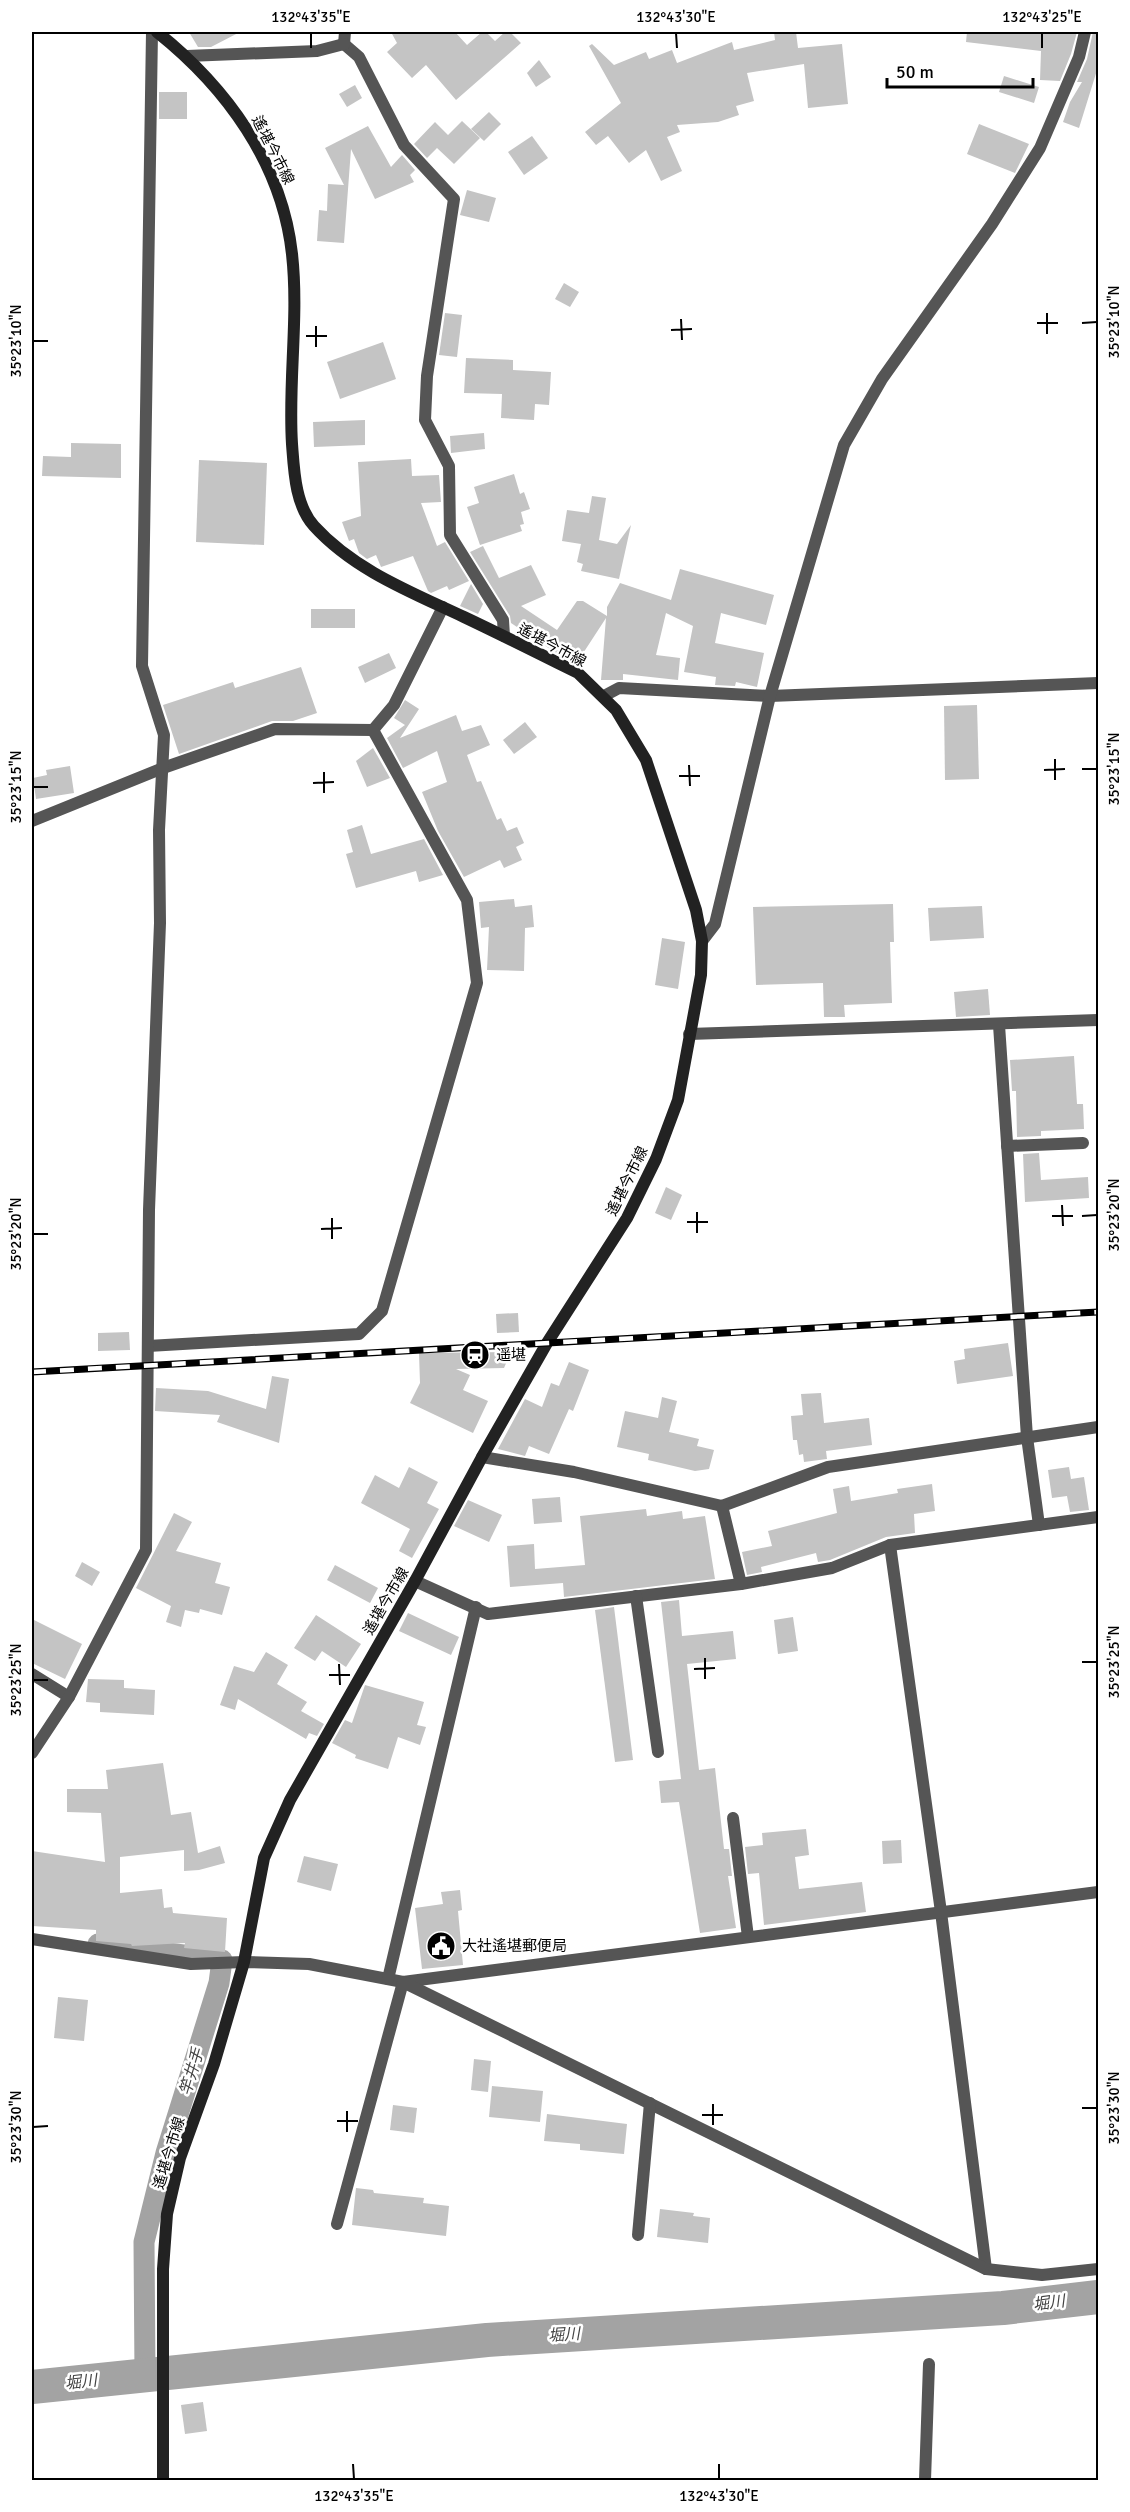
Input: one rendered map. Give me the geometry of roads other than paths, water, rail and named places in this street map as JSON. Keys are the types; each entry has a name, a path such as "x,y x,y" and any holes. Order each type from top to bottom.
{"main road":[{"name":"遙堪今市線","path":"154,32 187,56 238,116 265,160 283,204 292,254 294,304 291,424 299,497 312,524 337,548 368,571 578,673 604,696 633,734 646,760 696,910 702,941 701,975 678,1100 656,1159 632,1208 547,1343 482,1456 416,1581 290,1800 264,1858 244,1962 214,2064 180,2158 167,2214 163,2269 163,2481"}],"street":[{"path":"32,1753 69,1697 146,1550 149,1210 164,735 142,666 154,32"},
{"path":"702,941 715,924 770,696 844,445 882,380 992,224 1040,148 1079,57 1085,32"},
{"path":"187,56 317,51 344,38 359,57 404,146 454,199 427,376 425,420 449,466 450,535 503,620 504,636"},
{"path":"373,730 394,705 443,607"},
{"path":"604,696 619,688 770,696 1098,683"},
{"path":"32,821 163,768 275,729 373,730"},
{"path":"148,1346 359,1334 382,1311 477,983 467,900 373,730"},
{"path":"689,1034 1098,1020"},
{"path":"999,1025 1027,1437 1039,1525"},
{"path":"1007,1146 1083,1143"},
{"path":"482,1456 574,1472 722,1506 828,1467 1098,1427"},
{"path":"722,1506 741,1584"},
{"path":"416,1581 488,1614 741,1584 832,1568 890,1545 1098,1517"},
{"path":"890,1545 941,1912 986,2269"},
{"path":"636,1596 658,1752"},
{"path":"388,1979 476,1607"},
{"path":"32,1674 69,1697"},
{"path":"733,1818 748,1937"},
{"path":"403,1982 1098,1892"},
{"path":"32,1940 190,1964 244,1962 309,1964 403,1982 986,2269 1042,2275 1098,2269"},
{"path":"337,2224 403,1982"},
{"path":"638,2235 650,2103"},
{"path":"925,2481 929,2364"}],"waterway":[{"name":"竿井手","path":"98,1944 222,1960 219,1983 166,2153 144,2242 145,2374"},
{"name":"堀川","path":"32,2387 487,2340 1003,2308 1098,2297"}],"railway":[{"path":"32,1372 1098,1312"}],"place":[{"name":"遥堪","path":"475,1355"},
{"name":"大社遙堪郵便局","path":"441,1946"}]}
